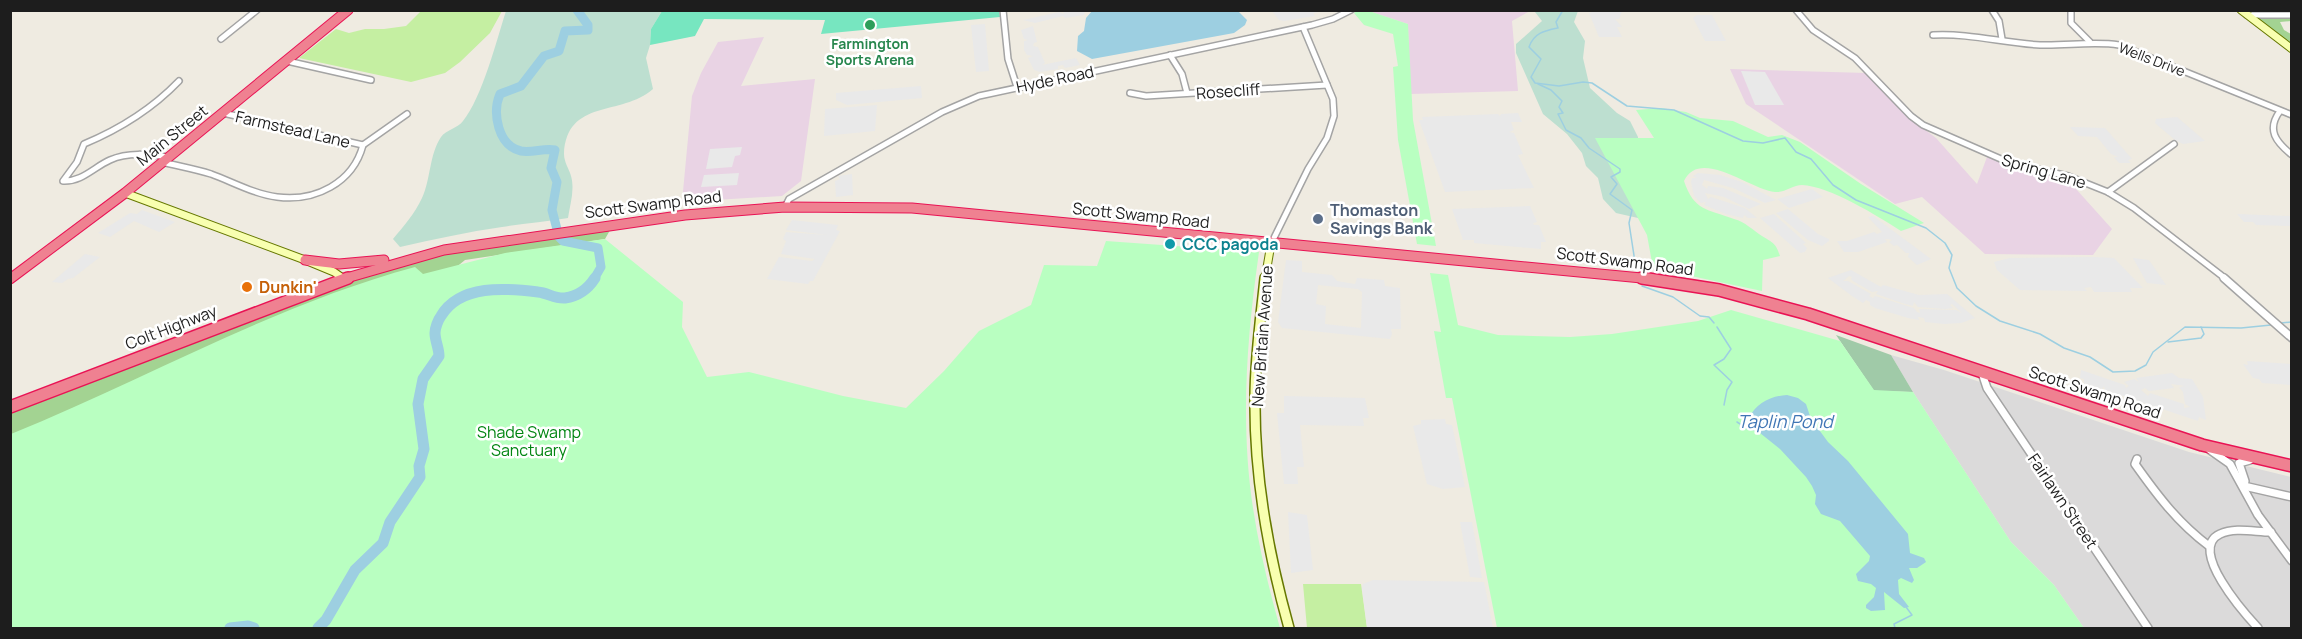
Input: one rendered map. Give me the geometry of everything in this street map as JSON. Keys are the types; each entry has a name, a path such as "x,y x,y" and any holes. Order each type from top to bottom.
{"highway":[{"name":"Main Street","path":"10,279 125,193 348,10"},
{"name":"Scott Swamp Road","path":"344,279 444,250 685,215 785,207 912,208 1272,244 1562,269 1719,290 1809,314 2202,445 2292,466"},
{"path":"305,260 339,264 363,263 444,250"},
{"name":"Colt Highway","path":"10,407 344,279"}],"street":[{"path":"221,39 257,10"},
{"path":"1004,10 1008,59 1017,87"},
{"name":"Hyde Road","path":"785,207 789,199 942,112 979,96 1303,27 1334,19 1350,10"},
{"name":"Spring Lane","path":"1796,10 1814,30 1855,58 1911,116 1923,125 2010,163 2068,176 2108,192 2134,208 2237,288 2292,338"},
{"path":"1992,10 1999,21 2002,39"},
{"path":"2071,10 2071,23 2090,42"},
{"path":"2243,13 2292,15"},
{"path":"2243,13 2292,49"},
{"name":"New Britain Avenue","path":"1288,628 1276,583 1266,526 1257,422 1256,365 1268,256 1328,135 1334,111 1327,85 1303,27"},
{"name":"Wells Drive","path":"1933,35 1961,33 2043,45 2090,42 2131,49 2292,115"},
{"path":"1170,55 1182,74 1187,93"},
{"path":"287,60 371,80"},
{"name":"Farmstead Lane","path":"179,81 169,93 123,127 84,144 77,162 63,181 68,182 78,178 99,164 114,158 133,154 205,172 277,197 294,197 327,189 342,180 354,169 362,155 363,145 375,134 407,114"},
{"name":"Rosecliff","path":"1130,93 1146,96 1327,85"},
{"path":"2280,111 2273,118 2271,128 2276,140 2292,155"},
{"name":"Farmstead Lane","path":"223,113 363,145"},
{"path":"2108,192 2174,144"},
{"path":"125,193 305,260 334,272 344,279"},
{"name":"Fairlawn Street","path":"1982,372 1987,388 2148,628"},
{"path":"2202,445 2230,464 2258,515 2292,561"},
{"path":"2137,459 2135,464 2170,513 2209,546"},
{"path":"2244,486 2245,481 2239,464 2255,459"},
{"path":"2244,486 2292,497"},
{"path":"2258,628 2216,573 2209,559 2209,546 2214,537 2226,533 2271,532"}],"shaded area":[{"path":"1598,10 1622,11 1619,19 1615,19 1622,27 1617,27 1622,37 1599,37 1589,13"},
{"path":"1063,11 1085,12 1084,15 1065,18 1063,16 1035,23 1023,20 1059,12 1064,14"},
{"path":"1272,11 1318,11 1313,13 1315,16 1284,21 1279,20"},
{"path":"1369,11 1530,11 1512,21 1518,91 1410,94 1408,24"},
{"path":"1697,15 1712,15 1726,41 1705,41 1693,18"},
{"path":"985,24 989,71 976,72 971,25"},
{"path":"1033,26 1037,42 1033,46 1038,47 1045,63 1042,65 1076,58 1080,65 1065,68 1063,65 1058,66 1058,69 1040,72 1034,70 1028,58 1033,56 1027,55 1024,50 1024,41 1028,40 1024,39 1021,30"},
{"path":"764,37 741,86 815,79 801,181 782,196 682,202 692,96 701,73 718,42"},
{"path":"1730,69 1867,73 1907,116 1936,138 1977,184 1987,157 2016,169 2068,180 2112,229 2093,255 1985,254 1922,197 1895,204 1746,104"},
{"path":"1741,71 1765,72 1784,105 1755,105"},
{"path":"921,86 922,98 847,105 836,100 836,93"},
{"path":"877,105 875,131 824,136 825,109"},
{"path":"1518,113 1522,122 1511,122 1514,130 1509,132 1514,133 1523,154 1518,155 1534,188 1445,192 1419,120 1423,120 1422,117 1498,114 1500,116 1501,114"},
{"path":"2177,117 2205,141 2183,144 2155,123 2156,119"},
{"path":"2070,127 2105,128 2132,159 2128,160 2131,163 2119,163 2114,157 2118,157 2111,154 2097,137 2078,136"},
{"path":"742,147 740,155 735,156 732,167 706,169 710,149"},
{"path":"739,173 737,185 701,187 704,175"},
{"path":"1698,173 1720,175 1742,182 1776,200 1765,203 1733,188 1704,180 1702,185 1707,189 1708,186 1723,188 1761,204 1749,209 1724,197 1705,193 1708,199 1711,197 1745,208 1757,218 1726,214 1704,205 1706,202 1701,203 1694,196 1691,182 1692,178 1697,178 1693,176"},
{"path":"852,174 853,195 836,197 835,181 840,179 838,176"},
{"path":"1812,189 1823,197 1789,208 1777,199"},
{"path":"1530,206 1537,222 1533,223 1539,225 1546,242 1541,242 1541,249 1463,240 1452,209"},
{"path":"1788,209 1829,241 1822,246 1808,240 1776,213"},
{"path":"142,210 175,222 159,232 134,221 110,237 98,233 130,213 137,214"},
{"path":"1774,214 1806,243 1803,244 1807,248 1805,252 1800,253 1760,218"},
{"path":"2237,214 2291,216 2291,226 2256,225 2253,222 2244,222"},
{"path":"1873,216 1931,259 1917,265 1908,257 1909,253 1897,245 1894,246 1889,242 1892,240 1888,239 1885,239 1887,242 1858,252 1844,252 1837,241 1847,241 1874,232 1877,234 1882,232 1868,217"},
{"path":"792,220 838,225 836,230 840,231 813,281 808,284 767,279 779,257 812,261 815,259 781,254 786,241 783,239 786,232 827,235 786,230"},
{"path":"85,254 100,257 73,278 62,283 52,282"},
{"path":"2010,258 2114,258 2143,288 2130,288 2132,292 2094,292 2091,287 2084,288 2087,291 2020,290 1997,270 1994,262"},
{"path":"2133,258 2149,260 2166,285 2147,283"},
{"path":"1286,260 1302,261 1302,272 1332,275 1337,281 1355,284 1357,278 1384,280 1385,286 1400,288 1401,329 1391,329 1390,339 1282,328 1278,322","holes":["1318,285 1358,289 1362,292 1361,328 1325,324 1326,306 1316,304"]},
{"path":"1851,270 1881,287 1883,285 1919,295 1947,294 1975,318 1961,323 1944,324 1925,322 1924,318 1918,317 1919,320 1908,318 1875,308 1866,300 1863,303 1828,278","holes":["1849,276 1853,281 1872,292 1878,291 1876,294 1902,303 1913,306 1914,302 1918,307 1945,309 1953,308 1950,305 1952,304 1962,313 1956,310 1919,309 1920,313 1914,308 1875,296 1873,298 1869,296 1871,294 1848,281 1843,281"]},
{"path":"1891,355 1944,370 2189,452 2291,477 2291,628 2084,628 2054,585 2011,542"},
{"path":"2247,361 2291,364 2291,385 2262,383 2259,379 2253,378 2243,364 2248,365"},
{"path":"2081,370 2125,385 2126,388 2129,386 2124,382 2134,379 2139,382 2136,378 2172,373 2179,378 2192,379 2203,397 2206,420 2199,417 2198,421 2105,390 2104,386 2102,389 2084,383 2084,379 2080,378","holes":["2171,384 2185,386 2179,387 2183,392 2185,404 2190,407 2184,408 2184,404 2150,393 2148,396 2141,390 2174,388"]},
{"path":"1284,396 1365,398 1369,418 1363,418 1364,426 1300,425 1304,467 1297,467 1298,484 1284,484 1277,413 1284,413"},
{"path":"1445,419 1446,424 1452,425 1465,487 1443,489 1427,484 1413,426 1421,424 1421,420"},
{"path":"1288,512 1307,515 1313,570 1291,573"},
{"path":"1460,522 1472,522 1482,578 1470,577"},
{"path":"1373,580 1484,582 1493,628 1367,628 1362,588 1363,584"}],"green space":[{"name":"Farmington Sports Arena","path":"999,10 1000,17 821,34 825,20 704,19 695,36 650,45 651,29 662,11"},
{"path":"1538,10 1578,11 1574,22 1585,41 1583,58 1590,88 1617,113 1630,121 1638,137 1638,218 1616,213 1603,199 1598,178 1586,166 1582,153 1567,134 1543,114 1516,53 1516,44 1542,21 1535,12"},
{"path":"421,11 502,11 490,33 460,62 445,73 411,82 299,58 336,29 349,33 365,29 406,26"},
{"path":"506,11 662,11 651,29 646,58 653,89 640,98 585,116 575,124 567,136 564,154 572,186 568,218 476,231 400,247 393,239 413,214 422,198 434,151 441,137 461,123 470,111 488,68"},
{"path":"1369,11 1408,24 1413,120 1436,246 1417,244 1398,140 1393,67 1398,66 1393,34 1364,25 1354,13"},
{"path":"2261,18 2291,19 2291,21 2280,22 2284,30 2291,34 2291,47 2258,20"},
{"path":"1661,108 1686,112 1700,118 1733,121 1768,137 1782,135 1800,142 1861,184 1924,223 1901,231 1826,190 1802,185 1775,192 1726,173 1702,168 1692,172 1684,181 1697,204 1745,224 1774,244 1780,256 1763,260 1762,291 1653,268 1647,235 1595,138 1654,138 1636,110"},
{"path":"613,225 605,239 465,260 18,628 11,628 11,407 344,279 422,255"},
{"name":"Shade Swamp Sanctuary","path":"605,239 683,302 682,327 707,377 749,372 843,396 906,408 944,371 979,331 1031,305 1044,265 1097,266 1106,241 1259,252 1248,348 1247,444 1255,523 1280,628 11,628 11,434 261,322 363,283 415,267 423,274 505,253"},
{"path":"1430,273 1448,275 1458,325 1498,335 1570,337 1612,334 1698,321 1731,310 1840,341 1874,390 1913,392 2011,542 2054,585 2084,628 1497,628 1452,398 1446,398 1434,331 1441,332"},
{"path":"1836,335 1891,355 1913,392 1874,391"},
{"path":"1303,584 1361,584 1367,628 1307,628"}],"water":[{"path":"1092,11 1238,11 1247,20 1245,25 1234,33 1092,59 1077,51 1078,36 1084,31 1086,18"},
{"name":"Taplin Pond","path":"1787,395 1798,398 1806,404 1811,419 1828,442 1848,461 1908,534 1910,553 1924,558 1926,562 1917,568 1909,568 1914,580 1912,583 1901,578 1898,580 1899,594 1909,607 1904,608 1884,592 1885,610 1871,611 1866,608 1874,597 1876,588 1871,584 1858,581 1856,574 1869,561 1870,556 1840,521 1821,514 1815,504 1816,495 1806,477 1780,449 1760,433 1749,418 1765,401"}],"waterway":[{"path":"577,10 588,25 588,30 565,31 559,51 544,56 521,86 500,94 497,119 502,136 513,148 521,151 555,150 551,168 557,182 552,210 559,237 563,241 598,248 601,267 594,279"},
{"path":"1563,10 1556,22 1558,28 1537,36 1529,47 1541,59 1531,77 1535,83 1559,86 1583,82 1592,83 1627,106 1674,110 1743,141 1763,143 1785,138 1796,152 1811,159 1833,185 1856,200 1926,228 1945,243 1952,255 1949,268 1957,288 1976,306 2000,321 2040,334 2064,348 2090,357 2113,372 2135,371 2146,365 2153,352 2185,327 2201,327"},
{"path":"1538,84 1551,90 1562,101 1559,107 1563,113 1558,114 1566,130 1581,138 1589,148 1620,169 1620,172 1611,177 1617,184 1610,194 1632,210 1629,223 1635,262"},
{"path":"318,628 326,620 355,570 383,543 390,522 420,477 419,466 424,449 418,404 423,379 439,356 435,333 441,316 449,306 472,293 498,289 538,292 565,298 583,291 595,278"},
{"path":"1642,286 1673,297 1700,316 1709,317 1714,323"},
{"path":"2281,323 2292,322"},
{"path":"2201,327 2241,328 2271,325"},
{"path":"1717,327 1731,349 1724,359 1714,365 1732,382 1727,390 1724,405"},
{"path":"2168,342 2201,338 2204,334 2201,327"},
{"path":"1737,422 1748,429 1757,430"},
{"path":"1895,628 1894,624 1912,615 1906,607"},
{"path":"230,628 248,626 254,628"}],"place":[{"name":"Farmington Sports Arena","path":"870,25"},
{"name":"Thomaston Savings Bank","path":"1318,219"},
{"name":"CCC pagoda","path":"1170,244"},
{"name":"Dunkin'","path":"247,287"}]}
